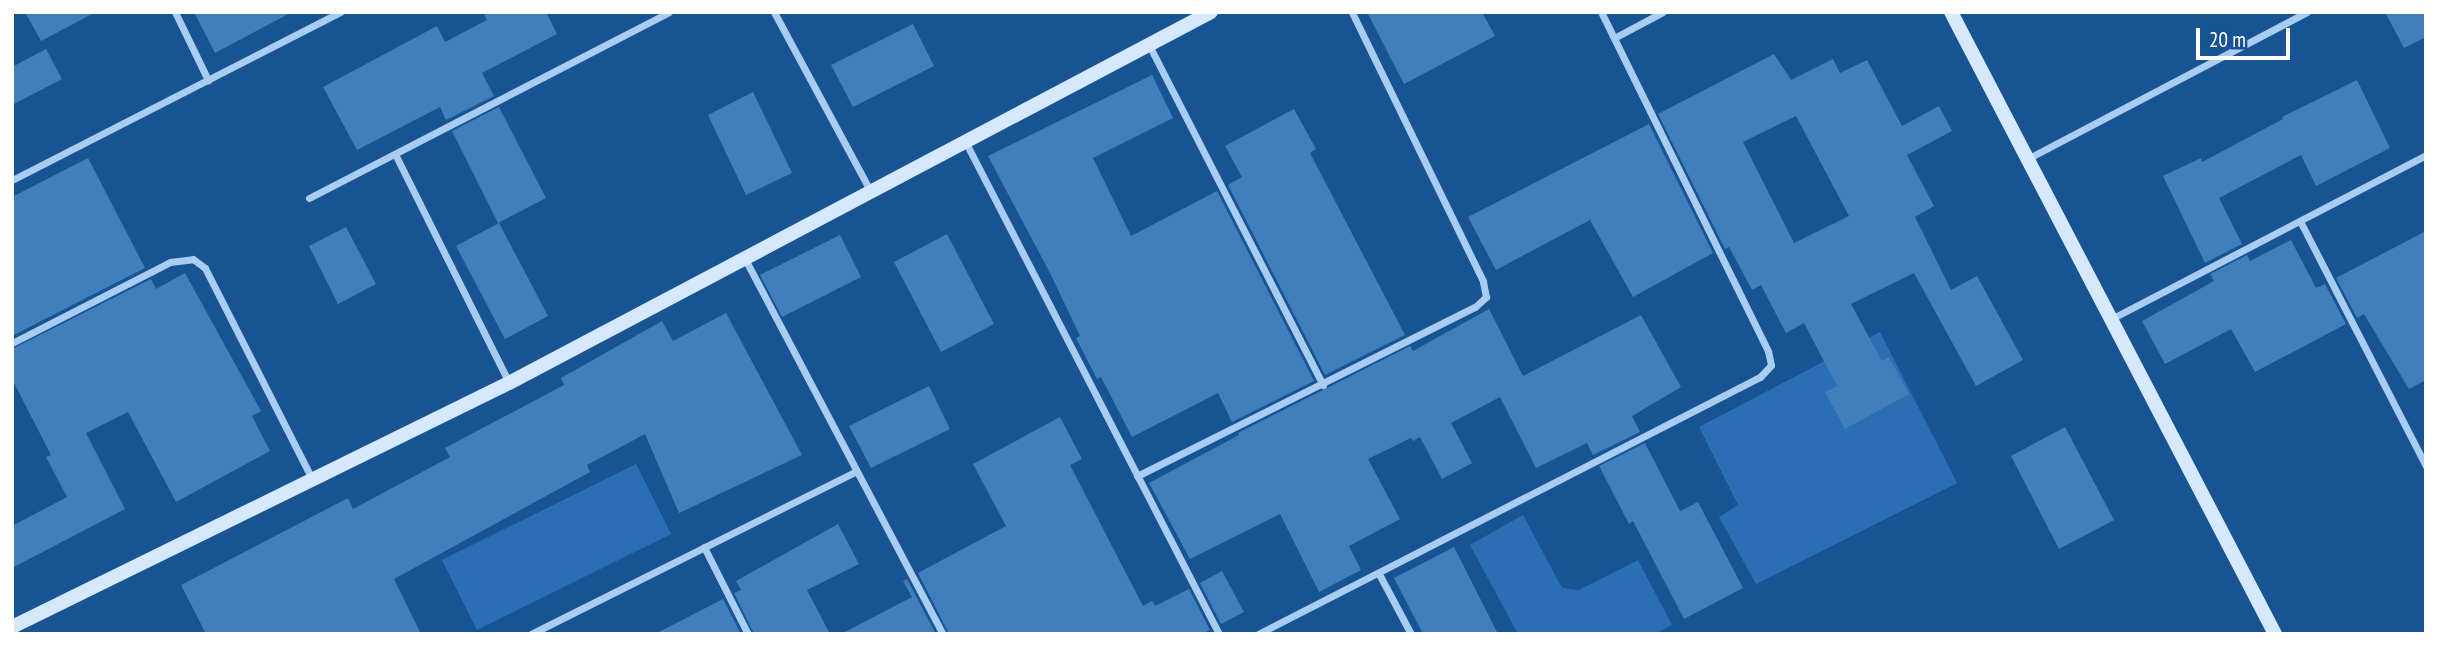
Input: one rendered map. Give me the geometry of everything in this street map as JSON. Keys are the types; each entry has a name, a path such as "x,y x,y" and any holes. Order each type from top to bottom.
{"street":[{"path":"174,12 208,80"},
{"path":"12,180 341,12"},
{"path":"309,198 669,12"},
{"path":"774,12 870,190"},
{"path":"12,627 509,383 870,190 966,144 1211,12"},
{"path":"1137,476 1475,307 1486,297 1483,281 1352,12"},
{"path":"1258,634 1760,377 1771,365 1768,351 1601,12"},
{"path":"1614,38 1663,12"},
{"path":"1951,12 2274,634"},
{"path":"2027,159 2307,12"},
{"path":"1149,44 1324,384"},
{"path":"966,144 1219,634"},
{"path":"396,155 509,383"},
{"path":"2110,319 2426,155"},
{"path":"2300,222 2426,466"},
{"path":"744,257 943,634"},
{"path":"12,343 170,262 193,259 205,268 313,480"},
{"path":"531,634 857,471"},
{"path":"704,547 748,634"},
{"path":"1379,574 1410,634"}],"shaded area":[{"path":"1880,332 1957,483 1756,584 1719,517 1738,505 1699,427"},
{"path":"636,464 671,534 477,630 442,560"},
{"path":"1523,515 1562,588 1579,590 1638,560 1672,625 1655,634 1518,634 1470,545"}],"building":[{"path":"25,12 96,12 41,41"},
{"path":"194,12 292,12 215,53"},
{"path":"483,12 546,12 557,34 482,73 494,96 446,120 440,107 357,150 323,87 437,26 445,42 487,20"},
{"path":"1367,12 1482,12 1495,36 1404,84"},
{"path":"2385,12 2426,12 2426,37 2404,48"},
{"path":"913,24 934,66 853,107 831,65"},
{"path":"46,49 62,79 12,105 12,67"},
{"path":"1774,54 1791,80 1833,59 1840,73 1867,60 1902,126 1939,106 1952,131 1907,155 1934,206 1915,217 1951,290 1977,276 2023,360 1976,386 1914,273 1851,304 1882,361 1889,357 1909,394 1845,429 1825,392 1837,386 1804,323 1786,333 1761,285 1752,290 1729,247 1725,249 1658,114","holes":["1796,116 1849,216 1794,243 1743,142"]},
{"path":"1152,75 1173,118 1093,158 1131,236 1217,191 1314,381 1232,422 1218,393 1132,437 1101,377 1097,379 1076,338 1080,336 1051,275 988,156"},
{"path":"2357,80 2390,148 2316,186 2301,155 2219,198 2242,244 2205,263 2163,176 2201,158 2202,162 2283,119 2282,117"},
{"path":"753,92 792,173 746,195 708,115"},
{"path":"499,107 546,198 498,223 452,131"},
{"path":"1294,109 1316,149 1310,153 1405,335 1325,375 1228,185 1242,177 1225,146"},
{"path":"1649,124 1713,253 1633,297 1590,220 1496,270 1468,217"},
{"path":"88,158 145,268 12,336 12,197"},
{"path":"499,223 548,316 505,339 456,246"},
{"path":"346,227 376,284 338,304 309,246"},
{"path":"2426,231 2426,380 2409,389 2364,314 2357,318 2336,278"},
{"path":"947,234 994,324 941,352 894,262"},
{"path":"840,235 861,277 782,317 760,275"},
{"path":"2291,240 2316,288 2325,284 2346,324 2255,372 2231,329 2165,364 2142,321 2214,281 2210,274 2247,255 2250,261"},
{"path":"185,273 261,411 252,416 270,451 176,502 128,412 86,433 125,509 12,568 12,526 67,497 46,457 51,455 12,379 12,349 151,279 156,289"},
{"path":"1489,309 1523,376 1641,315 1681,387 1632,416 1640,432 1593,455 1587,443 1536,468 1500,397 1451,423 1472,463 1442,479 1420,437 1413,441 1411,438 1368,459 1400,519 1349,546 1361,570 1319,592 1280,514 1190,559 1149,483 1239,435 1238,433 1410,346 1413,351"},
{"path":"726,313 802,455 679,513 645,434 587,465 590,472 394,579 421,634 206,634 181,585 348,498 353,509 450,457 445,448 564,385 561,378 662,321 673,341"},
{"path":"929,386 950,429 871,468 849,426"},
{"path":"1060,417 1082,459 1070,465 1143,606 1152,601 1155,606 1189,589 1210,630 1202,634 949,634 918,573 1006,526 973,464"},
{"path":"2065,427 2114,520 2059,549 2011,456"},
{"path":"1645,443 1680,511 1698,502 1743,588 1684,619 1633,521 1629,524 1599,466"},
{"path":"838,524 859,564 807,590 830,634 754,634 734,593 741,590 736,581"},
{"path":"1454,547 1498,634 1423,634 1394,578"},
{"path":"1222,571 1244,612 1221,624 1200,583"},
{"path":"907,579 936,634 841,634 912,597 903,581"},
{"path":"723,599 741,634 655,634"}]}
